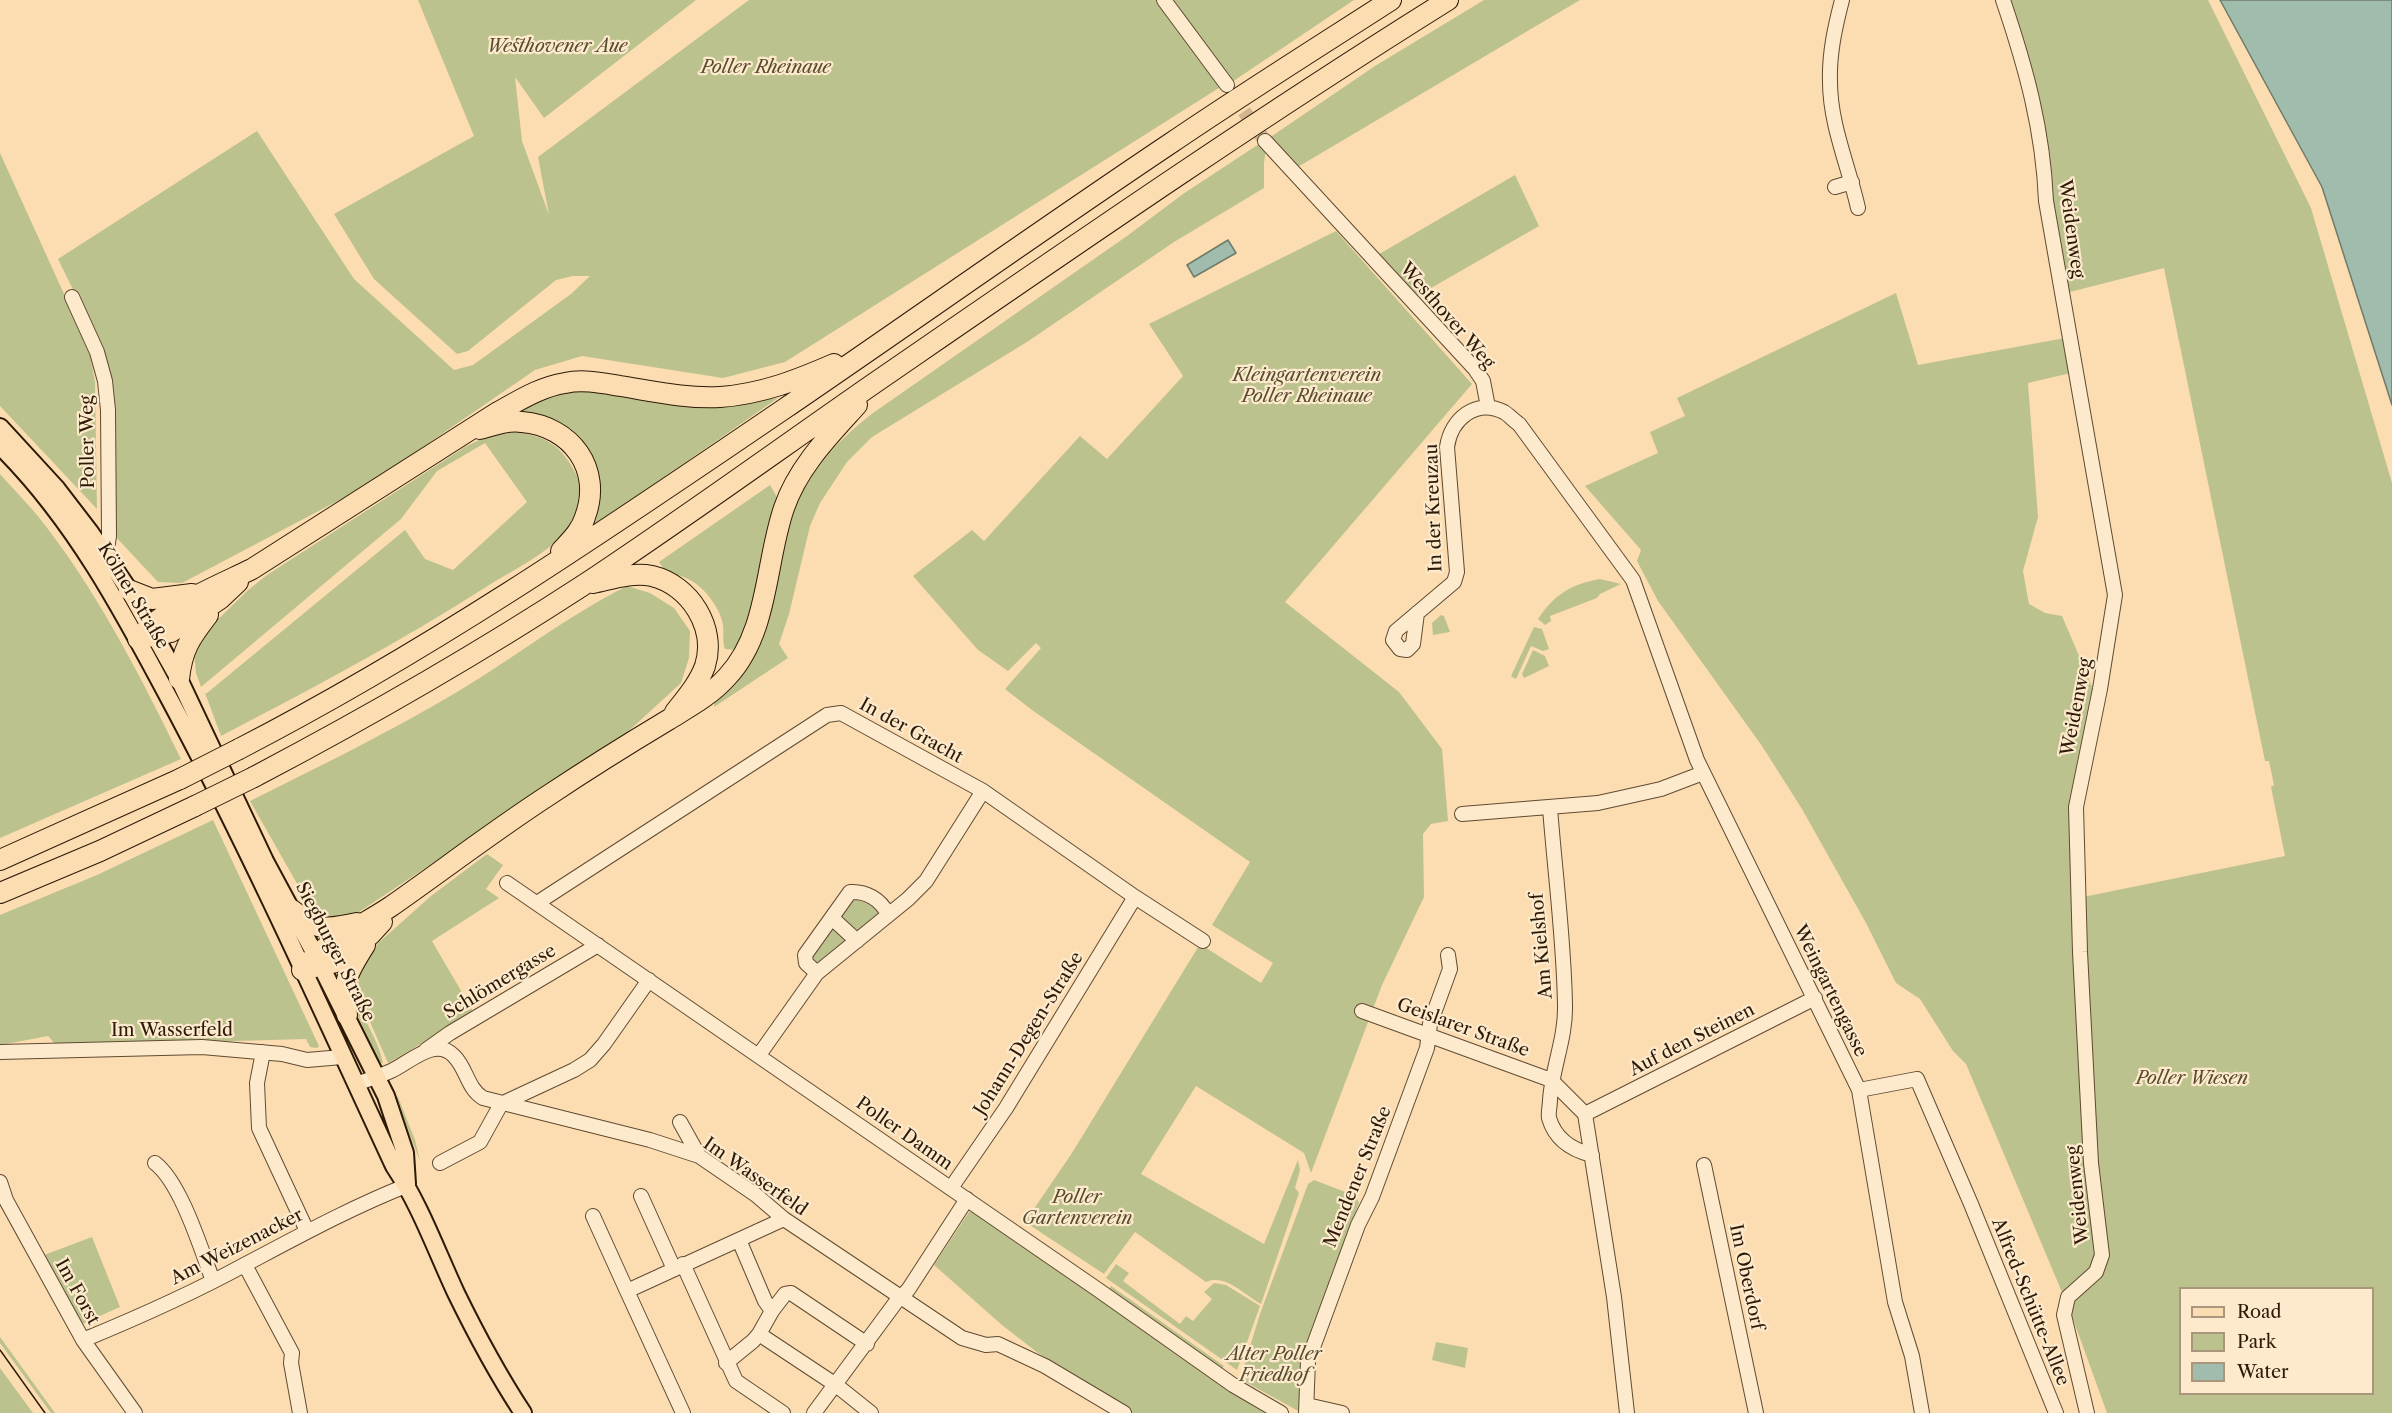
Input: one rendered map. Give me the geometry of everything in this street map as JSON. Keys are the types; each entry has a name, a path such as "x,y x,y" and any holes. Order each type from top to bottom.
{"highway":[{"path":"0,860 180,779 314,711 433,641 539,574 1172,142 1391,0"},
{"path":"0,893 100,851 254,777 342,730 433,677 581,586 1254,125 1448,0"},
{"path":"147,634 171,632 215,594 252,569 498,412 539,389 567,382 596,382 665,393 718,397 755,393 782,386 873,348"},
{"path":"302,970 371,928 402,899 549,795 697,704 727,677 746,651 759,619 775,538 785,505 795,483 813,454 879,381"},
{"path":"469,432 519,421 542,425 562,435 577,450 588,469 591,486 585,520 576,534 539,574"},
{"path":"581,586 628,575 652,576 674,585 694,604 704,624 707,644 705,665 695,685 670,719"},
{"path":"129,590 152,600 215,594"},
{"path":"179,679 182,656 190,636 215,594"},
{"path":"292,910 314,926 324,929 371,928"},
{"path":"346,1015 344,988 348,973 371,928"}],"main road":[{"name":"Kölner Straße","path":"0,427 57,489 129,590 212,779"},
{"name":"Kölner Straße","path":"0,446 53,507 179,679 208,743"},
{"name":"Siegburger Straße","path":"208,743 377,1076 405,1153 408,1185"},
{"name":"Siegburger Straße","path":"212,779 394,1166 408,1185 474,1327 523,1413"}],"street":[{"path":"1164,0 1227,85"},
{"path":"1842,0 1831,56 1830,84 1833,115 1858,208"},
{"name":"Weidenweg","path":"2003,0 2019,50 2041,140 2046,201 2115,595 2100,689 2076,807 2091,1163 2102,1255 2096,1272 2068,1297 2064,1315 2087,1413"},
{"name":"Westhover Weg","path":"1265,141 1475,369 1483,381 1488,407"},
{"path":"1835,187 1852,183"},
{"name":"Poller Weg","path":"72,297 97,352 105,381 108,410 109,536 106,556"},
{"name":"Weingartengasse","path":"1488,407 1505,412 1519,424 1633,580 1703,772 1859,1090 1895,1302 1912,1356 1922,1413"},
{"name":"In der Kreuzau","path":"1417,613 1454,582 1457,572 1448,436 1456,421 1464,414 1488,407"},
{"name":"In der Gracht","path":"537,903 833,713 841,713 982,791 1135,897 1203,940"},
{"path":"1462,814 1598,803 1661,789 1703,772"},
{"path":"759,1055 817,973 926,880 982,791"},
{"name":"Am Kielshof","path":"1550,808 1565,1007 1562,1042 1551,1080 1549,1115 1553,1129 1562,1140 1573,1148 1592,1155"},
{"name":"Poller Damm","path":"507,883 968,1199 1233,1385 1281,1413"},
{"path":"817,973 806,963 805,955 850,892 863,891 884,906 888,914"},
{"name":"Johann-Degen-Straße","path":"951,1188 1006,1108 1135,897"},
{"path":"832,918 857,940"},
{"name":"Schlömergasse","path":"422,1053 459,1027 598,945"},
{"name":"Mendener Straße","path":"1307,1409 1308,1361 1358,1225 1372,1197 1416,1080 1427,1048 1431,1024 1450,969 1448,955"},
{"path":"440,1163 480,1142 501,1104 574,1071 590,1060 649,980"},
{"name":"Auf den Steinen","path":"1585,1114 1815,998"},
{"name":"Geislarer Straße","path":"1362,1011 1551,1080"},
{"name":"Im Wasserfeld","path":"1,1053 202,1047 263,1052 307,1060 342,1057"},
{"name":"Im Wasserfeld","path":"422,1053 440,1049 449,1052 458,1062 477,1095 501,1104 650,1140 699,1156 756,1195 784,1219 962,1338 986,1345 998,1344 1007,1348 1045,1366 1124,1413"},
{"path":"263,1052 257,1083 259,1128 307,1231"},
{"path":"356,1084 389,1072 422,1053"},
{"name":"Alfred-Schütte-Allee","path":"1859,1090 1917,1079 1971,1204 2056,1413"},
{"path":"1551,1080 1585,1114 1614,1297 1627,1413"},
{"path":"680,1122 699,1156"},
{"path":"155,1163 168,1175 194,1230 213,1281"},
{"name":"Im Oberdorf","path":"1704,1165 1756,1413"},
{"name":"Im Forst","path":"0,1182 6,1200 83,1340 135,1413"},
{"name":"Am Weizenacker","path":"83,1340 171,1302 307,1231 408,1185"},
{"path":"641,1196 736,1381 783,1413"},
{"path":"814,1413 901,1297 968,1199"},
{"path":"593,1216 683,1413"},
{"path":"627,1291 784,1219"},
{"path":"739,1240 760,1291 772,1311"},
{"path":"245,1265 292,1353 291,1363 300,1413"},
{"path":"764,1337 772,1311 788,1293 800,1298 867,1344"},
{"path":"726,1363 753,1341 764,1337"},
{"path":"764,1337 836,1385 871,1413"},
{"path":"1307,1409 1342,1413"}],"green space":[{"path":"418,0 696,0 544,118 515,77 522,141 549,215 538,157 749,0 1158,0 1222,86 785,362 723,378 582,356 535,370 366,486 182,583 158,582 114,535 112,425 82,308 58,259 257,131 354,279 454,370 473,365 571,294 590,276 573,276 556,280 468,351 457,354 374,279 334,214 474,136"},
{"path":"1174,0 1354,0 1232,82"},
{"path":"1484,0 1580,0 1296,168 1269,138 1375,66"},
{"name":"Poller Wiesen","path":"2006,0 2208,0 2311,208 2392,483 2392,1413 2107,1413 2072,1316 1966,1064 1953,1051 1920,999 1896,983 1866,923 1802,809 1762,746 1658,601 1637,561 1641,550 1585,486 1658,453 1650,432 1685,416 1677,398 1896,293 1918,365 2065,338 2071,373 2028,383 2038,517 2023,571 2029,604 2045,613 2062,616 2094,691 2073,794 2083,897 2285,856 2271,787 2274,785 2269,761 2265,761 2164,268 2066,293"},
{"path":"1262,142 1266,148 1264,188 1174,242 1027,342 872,437 847,462 820,503 810,526 789,614 779,644 788,658 714,707 715,699 736,676 789,518 814,473 835,447 873,413 1127,236 1183,194"},
{"path":"0,153 89,349 95,382 97,509 0,406"},
{"path":"1515,175 1539,226 1412,299 1374,257"},
{"path":"1336,231 1472,384 1285,602 1399,692 1442,749 1448,821 1431,824 1423,834 1424,897 1382,985 1311,1173 1304,1153 1196,1086 1141,1174 1264,1244 1298,1160 1300,1170 1295,1188 1299,1193 1261,1304 1228,1283 1220,1280 1206,1282 1135,1232 1104,1274 1025,1222 1072,1153 1200,944 1261,983 1273,963 1212,925 1250,862 1005,689 1041,648 1036,643 1008,671 978,650 913,576 972,530 984,541 1080,436 1107,459 1183,376 1149,324"},
{"path":"594,388 732,403 778,398 597,524 593,523 578,441 500,420 548,394"},
{"path":"517,432 536,436 551,443 563,454 574,470 579,485 578,502 573,519 564,533 537,556 421,627 221,736 205,693 405,530 425,559 453,570 527,502 485,443 437,471 401,519 201,687 196,673 194,653 198,639 247,591 267,575 465,447 487,436"},
{"path":"0,474 45,525 88,586 137,672 181,759 0,838"},
{"path":"770,485 778,499 769,529 753,606 746,628 735,650 725,649 722,619 711,599 695,583 669,572 659,562"},
{"path":"1600,579 1621,584 1600,594 1597,598 1550,616 1551,621 1545,625 1538,619 1550,603 1564,592 1580,584"},
{"path":"627,586 650,593 674,608 690,631 689,658 681,683 621,738 353,916 328,923 328,916 321,916 312,910 250,801 432,707 583,610"},
{"path":"1441,615 1444,616 1450,632 1433,635 1432,623"},
{"path":"1534,627 1542,629 1549,649 1543,651 1531,646 1516,679 1511,676"},
{"path":"1533,650 1545,656 1549,666 1524,678 1522,674"},
{"path":"213,820 319,1046 310,1047 306,1039 57,1046 48,1036 0,1047 0,915 97,875"},
{"path":"487,854 503,865 486,889 499,898 432,941 474,1013 388,1063 360,999 358,975 367,953 431,896"},
{"path":"863,896 880,912 879,917 857,933 841,921 840,916 852,897"},
{"path":"836,928 846,935 847,941 816,967 810,960 830,929"},
{"path":"354,993 383,1064 378,1060 354,1007"},
{"path":"395,1096 398,1097 415,1140 420,1161"},
{"name":"Alter Poller Friedhof","path":"1314,1180 1356,1196 1359,1203 1303,1359 1302,1413 1240,1379 1260,1314 1308,1184"},
{"path":"969,1212 976,1212 1271,1413 1132,1413 1038,1353 1002,1325 934,1265"},
{"path":"92,1237 120,1307 82,1324 44,1255"},
{"path":"1116,1264 1129,1273 1123,1281 1180,1324 1186,1316 1193,1321 1212,1299 1204,1292 1214,1283 1226,1285 1260,1306 1237,1370 1106,1278"},
{"path":"1111,1286 1224,1366 1221,1370 1108,1290"},
{"path":"0,1337 55,1413 51,1413 0,1343"},
{"path":"1436,1342 1468,1348 1465,1368 1432,1360"},
{"path":"0,1368 33,1413 0,1413"}],"water":[{"path":"2220,0 2392,0 2392,405 2322,187"},
{"path":"1228,240 1236,253 1194,277 1187,265"}],"tunnel":[{"path":"1232,94 1265,141"}],"tram line":[{"path":"0,1350 45,1413"}],"park label":[{"name":"Westhovener Aue","path":"557,47"},
{"name":"Poller Rheinaue","path":"766,68"},
{"name":"Kleingartenverein Poller Rheinaue","path":"1307,386"},
{"name":"Poller Gartenverein","path":"1077,1208"}]}
